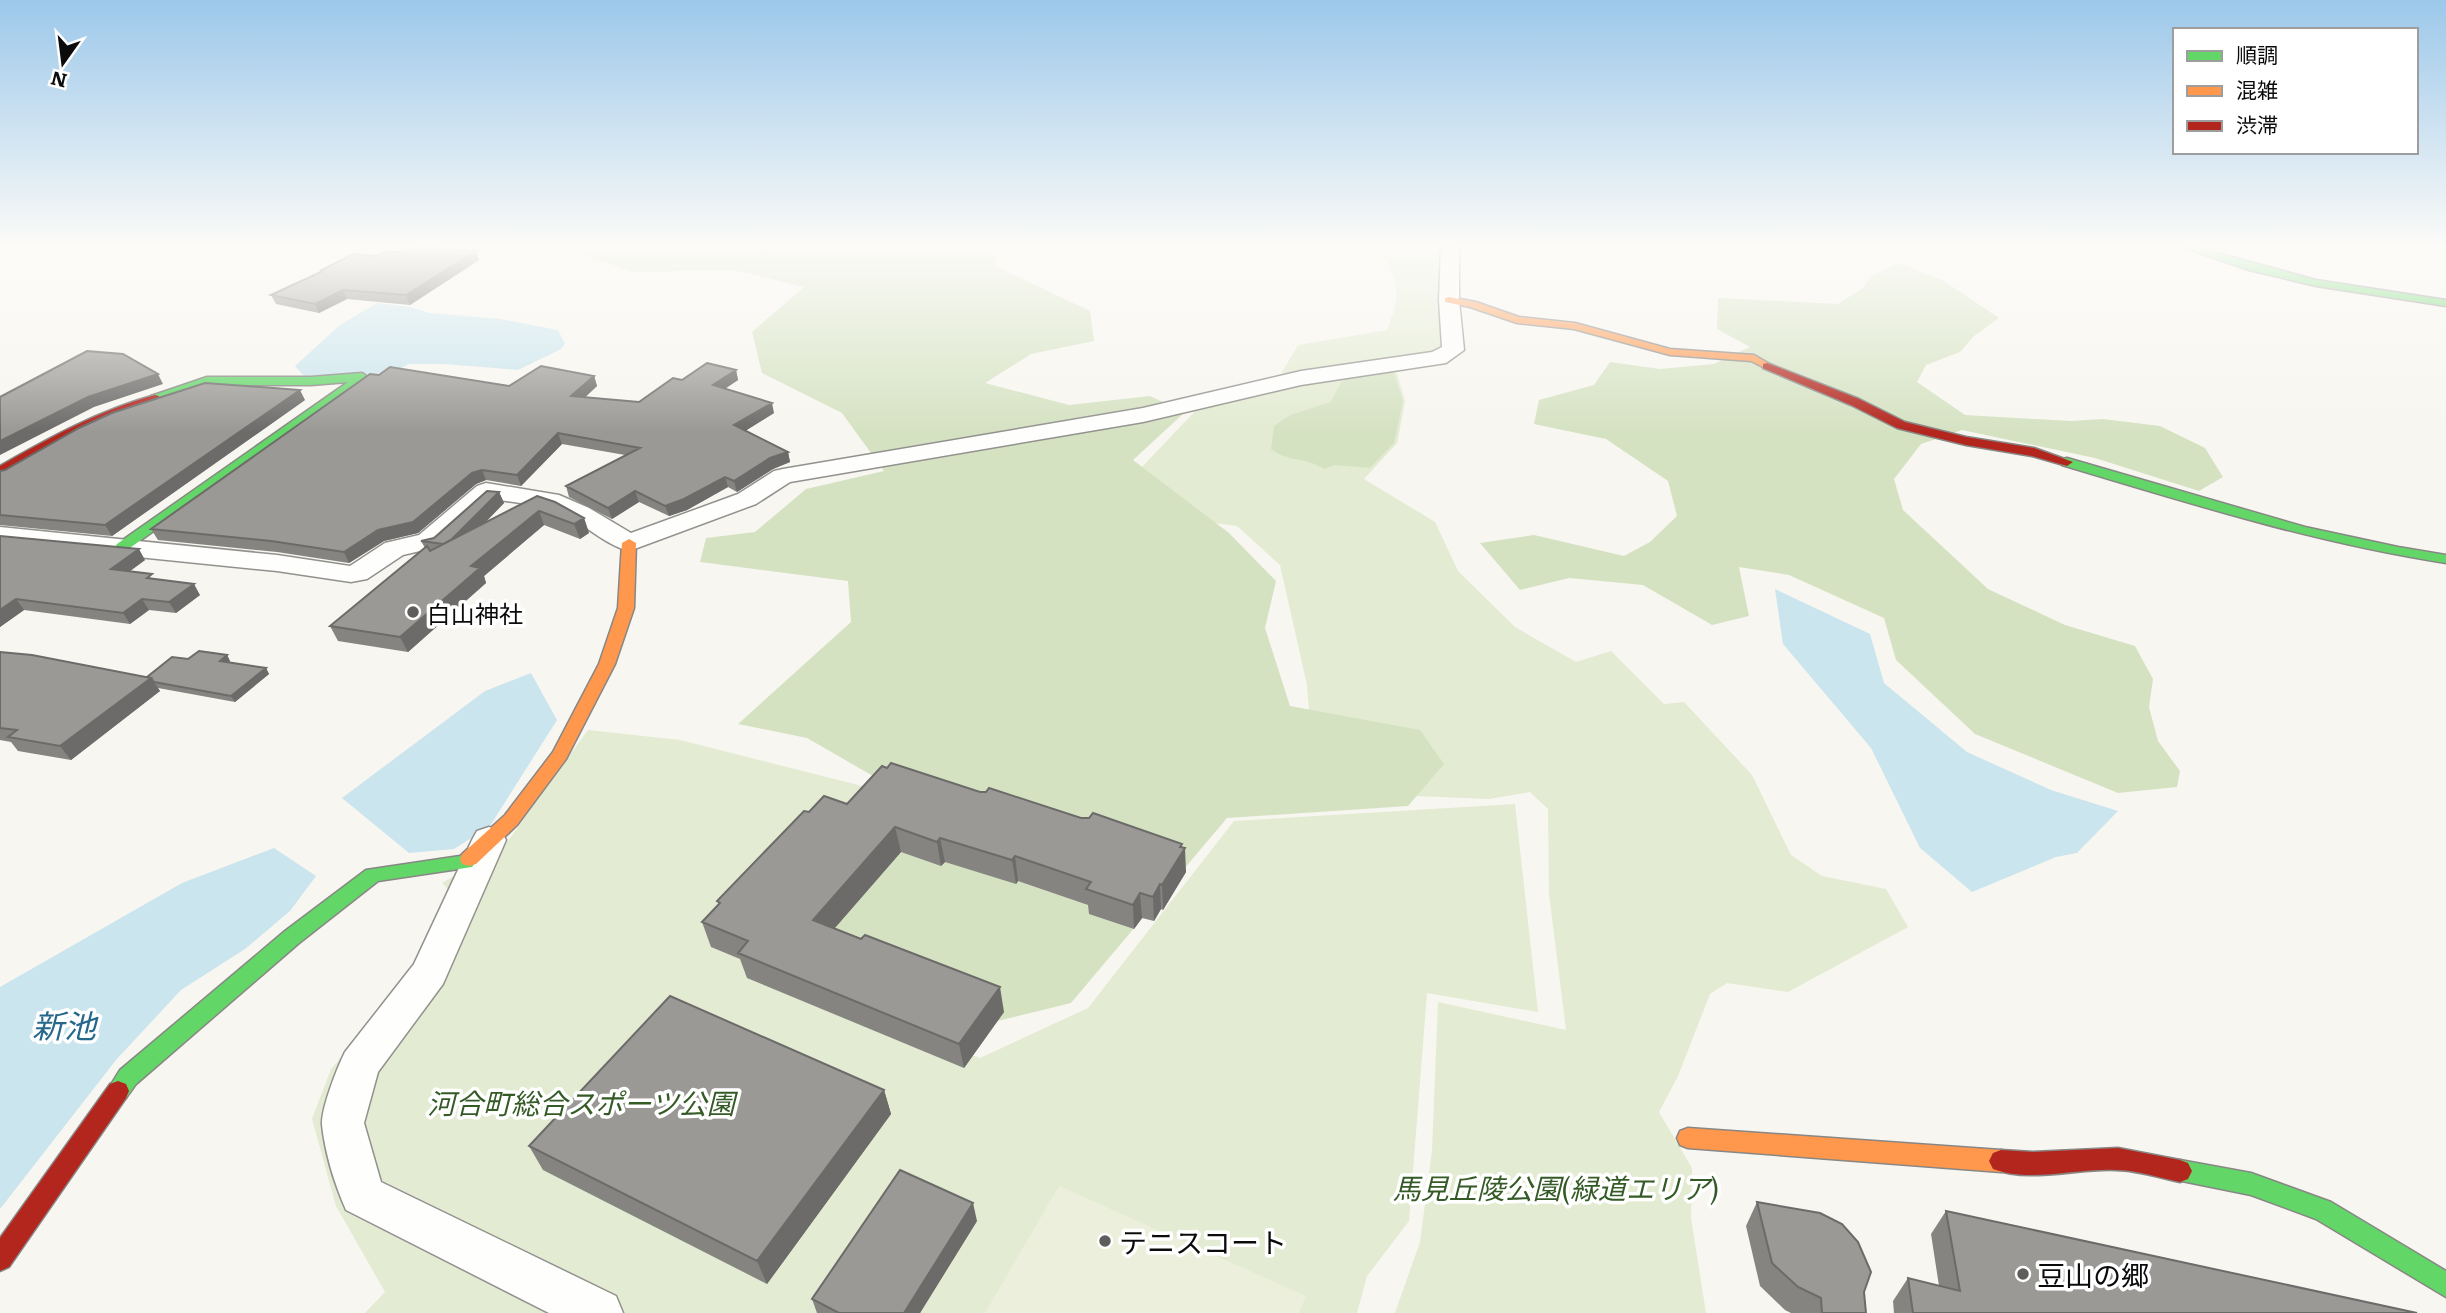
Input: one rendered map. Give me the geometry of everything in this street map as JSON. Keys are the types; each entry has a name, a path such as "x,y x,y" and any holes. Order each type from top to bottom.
{"street":[{"path":"629,543 747,499 783,476 1143,415 1301,378 1438,358 1453,350 1450,309"},
{"path":"1487,309 1517,320 1575,326 1670,352 1754,358 1779,373 1855,402 1901,425 1965,441 2034,452 2253,517 2398,553 2446,559"},
{"path":"0,471 73,430 106,415 207,382 311,381 362,377 122,547"},
{"path":"0,535 351,574 358,573 394,549 428,541 486,491 550,500 580,513 629,543"},
{"path":"0,1259 120,1088 138,1068 292,937 373,875 465,862 511,820 560,755 607,664 626,608 629,543"},
{"path":"489,840 429,972 359,1065 343,1123 362,1195 599,1313"},
{"path":"1688,1139 2033,1163 2118,1158 2238,1181 2323,1210 2446,1285"}],"green space":[{"path":"778,309 1090,311 1094,341 1031,354 985,383 1069,405 1150,396 1185,412 1133,460 1229,533 1276,581 1265,628 1290,706 1420,730 1444,764 1408,806 1227,818 1071,1003 973,1027 780,968 913,799 807,738 738,724 851,622 848,581 700,562 706,538 755,532 806,489 884,471 842,413 762,373 752,332"},
{"name":"馬見丘陵公園(緑道エリア)","path":"1394,309 1446,309 1447,349 1394,363 1405,401 1397,443 1364,479 1435,522 1458,571 1515,627 1576,662 1611,651 1664,704 1684,702 1752,775 1791,855 1822,876 1886,889 1908,927 1788,992 1727,983 1710,994 1678,1076 1659,1112 1692,1168 1691,1218 1706,1313 1395,1313 1420,1242 1432,1151 1438,1002 1566,1030 1549,894 1548,809 1530,792 1489,799 1315,792 1307,685 1280,565 1237,526 1103,508 1200,406 1272,389 1298,345 1387,330"},
{"path":"1718,309 1986,309 1999,318 1974,336 1960,352 1926,365 1917,382 1965,415 2070,421 2103,419 2160,426 2205,448 2223,477 2199,491 2095,458 1962,430 1921,444 1894,479 1903,510 1988,589 2065,625 2135,646 2153,679 2149,707 2158,741 2180,771 2177,787 2118,793 1975,734 1896,660 1884,618 1789,575 1739,567 1749,616 1712,625 1643,585 1569,578 1520,590 1480,543 1534,535 1624,556 1650,542 1677,516 1668,481 1606,439 1534,424 1539,400 1594,385 1610,362 1660,369 1714,364 1750,347 1717,329"},
{"path":"1393,370 1403,401 1394,443 1370,468 1335,465 1324,469 1271,449 1274,426 1290,415 1331,402 1341,382 1349,378"},
{"name":"河合町総合スポーツ公園","path":"588,730 680,740 886,792 752,980 980,1058 1088,1008 1234,821 1515,804 1538,1012 1427,993 1409,1221 1367,1276 1357,1313 365,1313 385,1292 336,1206 312,1119 331,1069 404,987 451,892 442,883 503,848"},
{"name":"テニスコート","path":"1059,1186 1306,1296 1299,1313 985,1313"}],"water":[{"path":"366,309 417,309 429,313 500,319 558,330 565,344 561,349 518,370 409,364 392,373 304,376 295,366 340,325"},
{"path":"1775,589 1870,634 1884,683 1967,752 2051,790 2118,811 2077,853 2056,857 1972,892 1920,848 1871,748 1783,644"},
{"path":"531,673 557,720 490,826 454,849 409,853 342,798 485,691"},
{"name":"新池","path":"274,848 316,876 290,911 245,949 181,990 116,1060 0,1209 0,987 182,883"}],"building":[{"path":"87,351 123,354 158,374 88,397 0,441 0,397"},
{"path":"707,363 736,370 713,385 772,403 734,425 788,452 770,458 734,481 725,477 665,506 635,491 608,508 566,486 640,448 558,433 517,475 482,470 472,473 413,522 378,530 344,552 271,541 151,529 370,374 379,375 390,367 509,386 541,366 594,376 571,396 639,402 673,378 682,380"},
{"path":"205,383 300,390 105,525 0,515 0,471 112,413"},
{"path":"487,491 499,492 452,539 443,544 421,541 434,538"},
{"path":"537,496 555,502 584,518 574,524 539,511 471,566 480,568 400,637 330,626 427,546 430,551"},
{"path":"0,536 139,549 111,569 152,574 147,578 194,584 169,602 142,599 123,613 16,599 0,610"},
{"path":"199,651 227,655 220,661 266,668 231,696 154,682 147,677 172,657 188,659"},
{"path":"0,652 32,655 151,678 60,746 8,737 17,730 0,728"},
{"path":"891,763 980,792 986,792 989,788 1081,818 1089,818 1093,813 1182,844 1180,847 1185,848 1153,897 1140,893 1133,905 1086,889 1091,882 1015,856 1012,860 940,838 937,842 895,827 813,920 861,939 865,935 1000,987 959,1044 738,953 748,941 702,922 720,903 717,901 804,811 809,812 824,796 847,804 882,766 887,768"},
{"path":"670,996 884,1090 757,1261 529,1146"},
{"path":"900,1170 973,1203 904,1313 839,1313 812,1299"},
{"path":"1757,1202 1820,1213 1842,1224 1858,1242 1871,1272 1864,1292 1866,1313 1822,1313 1821,1298 1798,1287 1772,1263"},
{"path":"1946,1211 2417,1313 1913,1313 1908,1278 1960,1291"}],"traffic: fast":[{"path":"122,547 362,377 311,381 207,381 155,399"},
{"path":"2067,462 2302,531 2398,552 2446,559"},
{"path":"118,1091 128,1077 292,937 373,875 465,862 469,859"},
{"path":"2180,1171 2251,1184 2323,1210 2446,1285"}],"traffic: slow":[{"path":"1487,309 1517,320 1575,326 1670,352 1754,358 1767,366"},
{"path":"469,859 511,820 560,755 607,664 626,608 629,543"},
{"path":"1688,1138 2001,1161"}],"traffic: jam":[{"path":"1767,366 1855,402 1901,425 1966,441 2034,452 2067,462"},
{"path":"0,471 76,431 155,399"},
{"path":"0,1259 118,1091"},
{"path":"2001,1161 2033,1163 2118,1159 2180,1171"}],"place":[{"name":"白山神社","path":"413,612"},
{"name":"テニスコート","path":"1105,1241"},
{"name":"豆山の郷","path":"2023,1274"}]}
